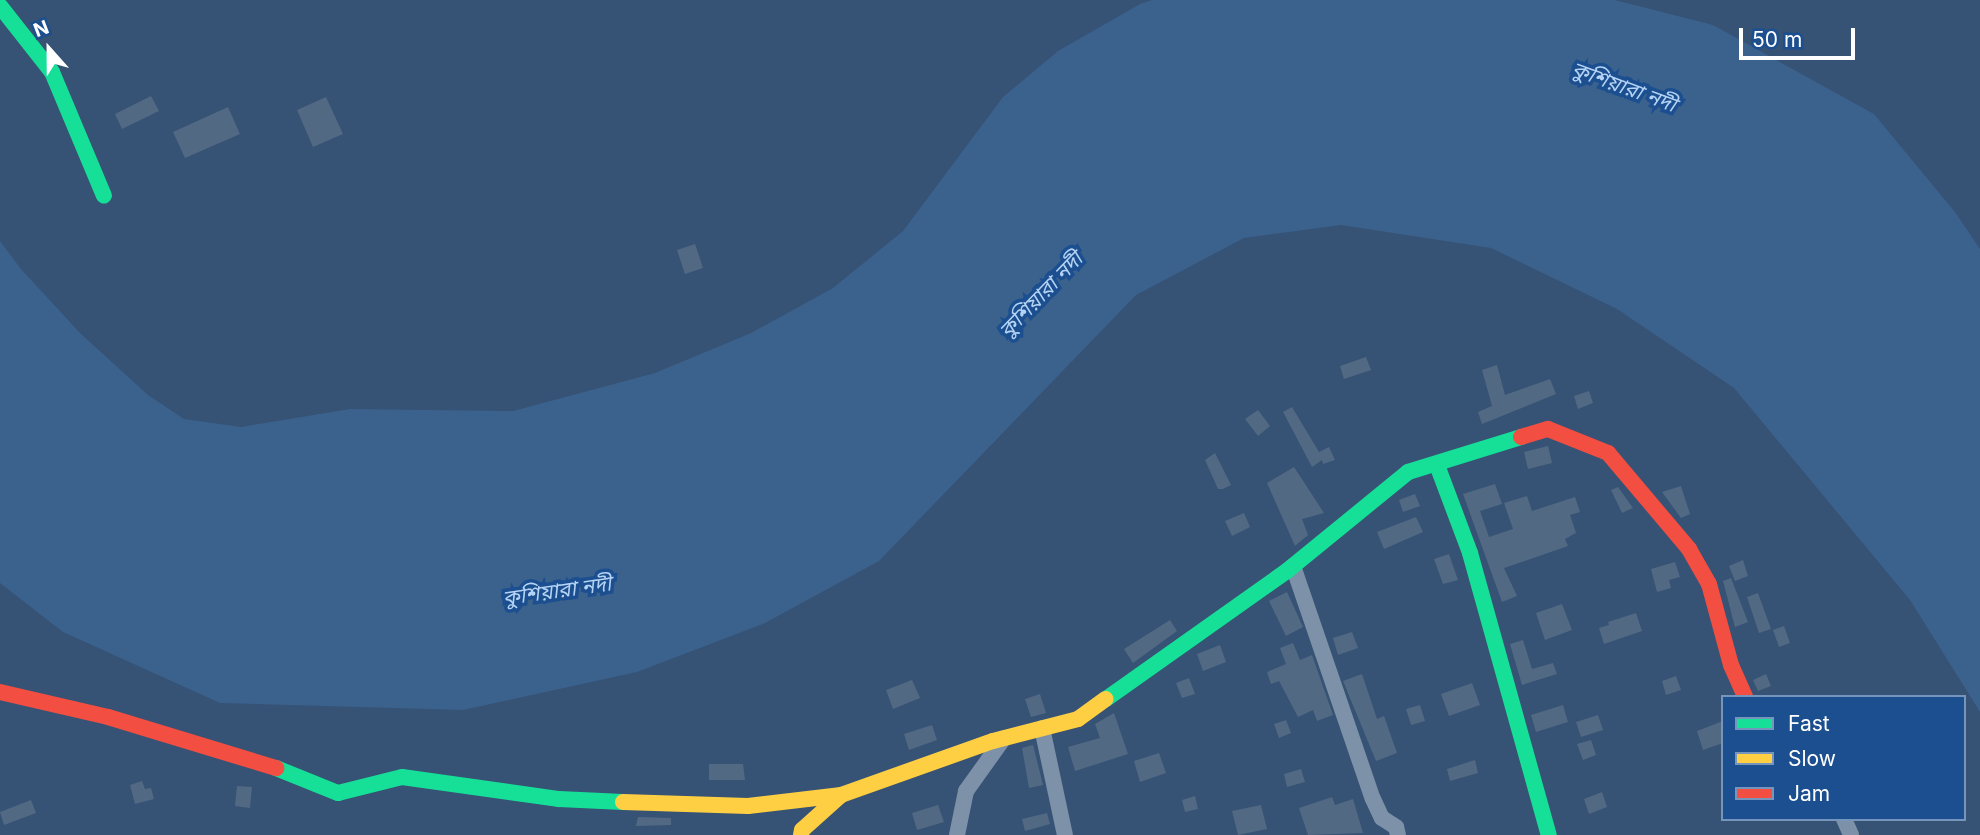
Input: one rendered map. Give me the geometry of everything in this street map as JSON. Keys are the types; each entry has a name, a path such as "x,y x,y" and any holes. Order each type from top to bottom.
{"street":[{"path":"0,6 52,72 104,196"},
{"path":"0,692 108,718 269,765 338,793 402,777 559,799 612,802 748,806 841,795 1004,738 1078,719 1293,566 1408,472 1548,429 1608,453 1689,549 1709,584 1731,665 1744,695"},
{"path":"1437,465 1470,553 1549,835"},
{"path":"1293,566 1373,799 1382,818 1396,827 1398,835"},
{"path":"1042,728 1065,835"},
{"path":"957,835 966,792 1004,738"},
{"path":"801,835 802,830 841,795"}],"water":[{"name":"কুশিয়ারা নদী","path":"1152,0 1615,0 1713,25 1874,114 1955,212 1980,249 1980,712 1910,600 1734,388 1617,309 1491,248 1341,225 1244,238 1136,295 879,561 765,623 637,672 463,710 220,703 63,632 0,583 0,241 21,269 80,333 148,395 184,419 241,427 350,409 513,411 655,373 751,333 833,288 903,231 1003,97 1058,51 1140,4"}],"building":[{"path":"151,96 159,111 122,129 115,114"},
{"path":"326,97 343,134 313,147 297,110"},
{"path":"228,107 240,134 185,158 173,132"},
{"path":"695,244 703,268 685,274 677,250"},
{"path":"1366,357 1371,370 1344,379 1340,366"},
{"path":"1497,365 1505,395 1550,379 1556,394 1482,424 1478,412 1492,406 1482,370"},
{"path":"1589,391 1593,403 1578,409 1574,396"},
{"path":"1292,407 1319,452 1329,447 1335,460 1323,464 1322,460 1312,467 1283,412"},
{"path":"1258,410 1270,426 1258,436 1245,419"},
{"path":"1548,446 1552,463 1528,469 1524,452"},
{"path":"1215,453 1231,485 1223,489 1218,489 1205,460"},
{"path":"1294,467 1324,513 1302,519 1308,535 1295,546 1267,483"},
{"path":"1495,484 1502,504 1480,511 1489,537 1513,529 1504,503 1527,496 1532,511 1575,497 1580,512 1570,515 1576,533 1565,539 1568,546 1504,568 1517,596 1502,602 1463,494"},
{"path":"1681,486 1690,514 1681,518 1662,492"},
{"path":"1618,487 1633,508 1622,513 1611,490"},
{"path":"1415,494 1420,506 1403,512 1399,500"},
{"path":"1244,513 1250,527 1232,536 1225,521"},
{"path":"1416,517 1423,532 1384,549 1377,532"},
{"path":"1449,554 1458,580 1443,584 1434,559"},
{"path":"1743,560 1748,576 1735,581 1729,566"},
{"path":"1675,562 1680,577 1669,580 1671,588 1657,592 1651,569"},
{"path":"1731,578 1748,622 1735,627 1723,581"},
{"path":"1287,592 1303,627 1286,636 1269,601"},
{"path":"1758,593 1771,629 1759,633 1747,597"},
{"path":"1562,604 1572,630 1545,640 1536,613"},
{"path":"1636,613 1642,631 1604,644 1599,628 1609,625 1608,622"},
{"path":"1170,620 1177,631 1133,663 1124,649"},
{"path":"1784,626 1790,643 1779,647 1773,630"},
{"path":"1352,632 1358,648 1338,655 1333,638"},
{"path":"1523,640 1532,669 1553,663 1557,674 1522,685 1510,644"},
{"path":"1293,643 1300,660 1312,655 1333,715 1317,721 1313,710 1298,717 1279,681 1271,684 1267,672 1286,664 1280,648"},
{"path":"1220,645 1226,662 1203,671 1197,654"},
{"path":"1362,674 1377,719 1384,716 1397,753 1376,761 1343,681"},
{"path":"1766,674 1771,686 1758,691 1753,680"},
{"path":"1676,676 1681,690 1666,695 1662,681"},
{"path":"1189,678 1195,694 1182,698 1176,683"},
{"path":"912,680 920,698 893,709 886,690"},
{"path":"1472,683 1480,705 1449,716 1441,694"},
{"path":"1040,694 1046,713 1031,717 1025,699"},
{"path":"1420,705 1425,721 1411,725 1406,709"},
{"path":"1563,705 1568,722 1536,732 1531,715"},
{"path":"1114,713 1128,754 1075,771 1068,747 1100,738 1095,724"},
{"path":"1598,715 1603,730 1581,737 1576,722"},
{"path":"1286,720 1291,733 1279,738 1274,724"},
{"path":"1721,722 1721,744 1703,750 1697,731"},
{"path":"932,725 937,740 909,750 904,734"},
{"path":"1591,740 1596,755 1583,760 1577,744"},
{"path":"1033,745 1043,785 1029,788 1022,748"},
{"path":"1159,753 1166,773 1140,782 1134,761"},
{"path":"1475,760 1478,773 1450,781 1447,769"},
{"path":"709,764 743,764 745,780 709,780"},
{"path":"1301,769 1305,782 1287,787 1284,774"},
{"path":"142,781 145,789 151,788 154,799 135,804 130,785"},
{"path":"237,786 252,787 250,808 235,806"},
{"path":"1602,792 1607,807 1589,814 1584,799"},
{"path":"1195,796 1198,809 1185,812 1182,800"},
{"path":"1332,797 1335,805 1353,799 1363,833 1308,835 1299,808"},
{"path":"31,800 36,813 4,825 0,812"},
{"path":"938,805 944,822 917,830 912,813"},
{"path":"1261,805 1267,829 1238,835 1232,811"},
{"path":"1047,813 1050,824 1025,831 1022,819"},
{"path":"638,817 671,818 671,825 636,826"}],"traffic: fast":[{"path":"0,6 52,72 104,196"},
{"path":"1106,699 1288,570 1408,472 1521,437"},
{"path":"1437,465 1470,553 1549,835"},
{"path":"276,768 338,793 402,777 559,799 623,802"}],"traffic: slow":[{"path":"801,835 802,830 841,795 993,741 1078,719 1106,699"},
{"path":"623,802 748,806 841,795"}],"traffic: jam":[{"path":"1521,437 1548,429 1608,453 1689,549 1709,584 1731,665 1744,695"},
{"path":"0,692 108,717 276,768"}]}
